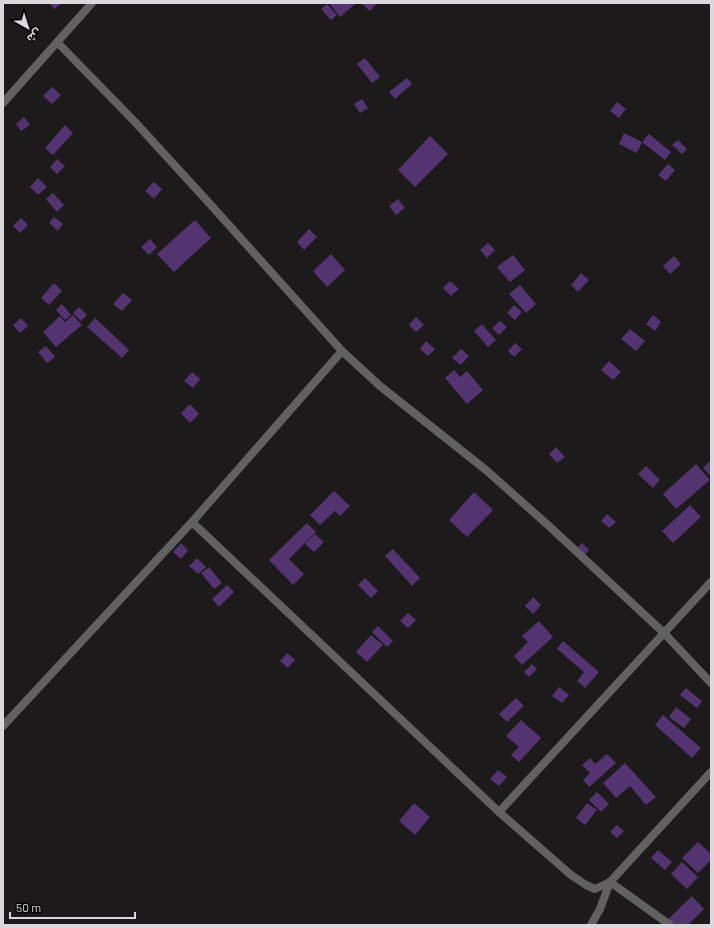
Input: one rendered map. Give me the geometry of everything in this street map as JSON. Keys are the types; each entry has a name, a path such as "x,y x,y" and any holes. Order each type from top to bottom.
{"street":[{"path":"3,103 92,3"},
{"path":"57,42 135,122 342,351 380,386 503,485 550,526 664,633 711,683"},
{"path":"3,726 192,522 342,351"},
{"path":"192,522 499,812 571,875 595,889 610,882"},
{"path":"499,812 711,582"},
{"path":"591,925 600,909 610,882 711,772"},
{"path":"610,882 670,925"}],"building":[{"path":"50,3 62,3 54,9"},
{"path":"329,3 354,3 355,4 340,17"},
{"path":"377,3 370,11 362,4"},
{"path":"327,4 337,15 331,20 321,9"},
{"path":"365,58 380,77 372,83 357,64"},
{"path":"407,78 412,84 395,99 389,92"},
{"path":"52,87 61,95 52,104 43,96"},
{"path":"362,99 368,108 360,113 354,104"},
{"path":"617,102 626,109 619,118 610,111"},
{"path":"24,117 30,125 21,131 16,124"},
{"path":"65,125 73,133 53,155 45,148"},
{"path":"624,133 642,142 637,153 619,144"},
{"path":"649,134 671,152 665,160 642,142"},
{"path":"430,136 448,154 415,187 398,170"},
{"path":"678,140 687,149 682,154 672,145"},
{"path":"57,159 65,166 57,174 50,167"},
{"path":"668,164 675,170 666,181 658,175"},
{"path":"38,178 47,187 38,195 30,187"},
{"path":"154,182 162,189 154,199 145,191"},
{"path":"53,193 64,205 57,212 46,199"},
{"path":"398,199 405,208 396,215 389,206"},
{"path":"54,217 63,224 58,231 49,223"},
{"path":"21,218 28,225 20,233 13,226"},
{"path":"195,220 211,238 174,272 157,254"},
{"path":"309,229 317,237 304,250 297,242"},
{"path":"150,239 157,247 149,255 141,247"},
{"path":"488,243 495,250 487,258 480,250"},
{"path":"331,254 345,270 327,287 313,271"},
{"path":"513,255 525,270 510,282 497,267"},
{"path":"674,256 681,264 670,274 663,266"},
{"path":"581,273 589,280 578,292 571,285"},
{"path":"450,281 459,289 451,296 443,288"},
{"path":"54,283 62,291 49,305 41,298"},
{"path":"520,285 536,304 526,313 509,294"},
{"path":"123,293 132,300 122,311 113,304"},
{"path":"62,304 71,315 65,320 56,310"},
{"path":"514,305 522,312 515,320 507,313"},
{"path":"79,307 87,315 81,321 73,313"},
{"path":"73,315 82,325 56,347 43,332 60,316 65,322"},
{"path":"653,315 661,322 655,331 646,324"},
{"path":"416,317 424,325 416,332 409,325"},
{"path":"21,318 28,326 20,333 13,325"},
{"path":"95,318 129,350 122,358 87,327"},
{"path":"500,321 507,327 499,335 492,328"},
{"path":"482,324 496,340 488,347 474,331"},
{"path":"630,329 645,341 636,351 621,339"},
{"path":"426,341 435,349 428,356 420,349"},
{"path":"515,343 522,349 514,357 508,351"},
{"path":"46,346 55,357 47,363 38,352"},
{"path":"461,349 469,356 461,365 452,358"},
{"path":"609,361 621,372 613,380 601,370"},
{"path":"454,370 460,377 467,371 483,390 467,404 445,378"},
{"path":"192,372 200,379 193,388 184,381"},
{"path":"190,404 199,414 190,423 181,413"},
{"path":"556,447 565,457 557,463 549,454"},
{"path":"711,460 711,476 703,468"},
{"path":"696,464 710,480 676,509 663,494"},
{"path":"646,466 660,480 653,488 638,474"},
{"path":"334,491 350,506 340,516 335,511 320,525 310,515"},
{"path":"474,492 493,510 467,537 449,520"},
{"path":"690,505 701,517 673,543 662,531"},
{"path":"607,514 616,522 609,528 601,521"},
{"path":"307,523 316,532 289,559 304,574 293,585 269,560"},
{"path":"315,534 324,542 314,552 305,544"},
{"path":"181,543 188,550 181,559 173,552"},
{"path":"582,543 589,550 582,558 574,551"},
{"path":"393,549 420,578 412,586 385,556"},
{"path":"197,558 206,567 198,574 189,566"},
{"path":"209,567 222,583 214,589 201,573"},
{"path":"365,578 378,591 371,598 358,585"},
{"path":"227,585 234,592 219,607 212,599"},
{"path":"533,597 541,605 533,614 525,606"},
{"path":"408,613 416,620 408,628 400,621"},
{"path":"539,621 553,637 522,665 514,656 528,642 522,636"},
{"path":"378,626 393,641 387,647 372,632"},
{"path":"371,635 383,645 367,662 356,652"},
{"path":"563,641 599,672 585,688 577,681 584,672 557,649"},
{"path":"287,653 295,660 288,668 280,661"},
{"path":"532,664 537,669 529,677 524,672"},
{"path":"559,687 569,695 562,703 552,696"},
{"path":"686,688 702,701 697,708 680,695"},
{"path":"516,698 524,706 507,722 499,714"},
{"path":"676,707 691,719 684,728 669,717"},
{"path":"663,715 701,748 692,758 655,725"},
{"path":"521,720 541,738 519,762 511,755 519,747 506,736"},
{"path":"607,754 616,763 589,787 583,780 590,773 582,765 590,758 595,764"},
{"path":"625,763 656,797 646,805 630,786 616,798 603,783"},
{"path":"498,770 507,777 499,786 490,779"},
{"path":"597,792 609,804 601,812 589,800"},
{"path":"414,803 430,817 415,835 399,821"},
{"path":"587,803 597,810 585,825 576,818"},
{"path":"617,825 624,831 617,838 610,832"},
{"path":"698,842 711,854 711,860 698,873 682,858"},
{"path":"658,850 672,862 665,870 651,858"},
{"path":"682,862 698,877 687,889 671,874"},
{"path":"692,896 704,909 688,925 662,925"}]}
